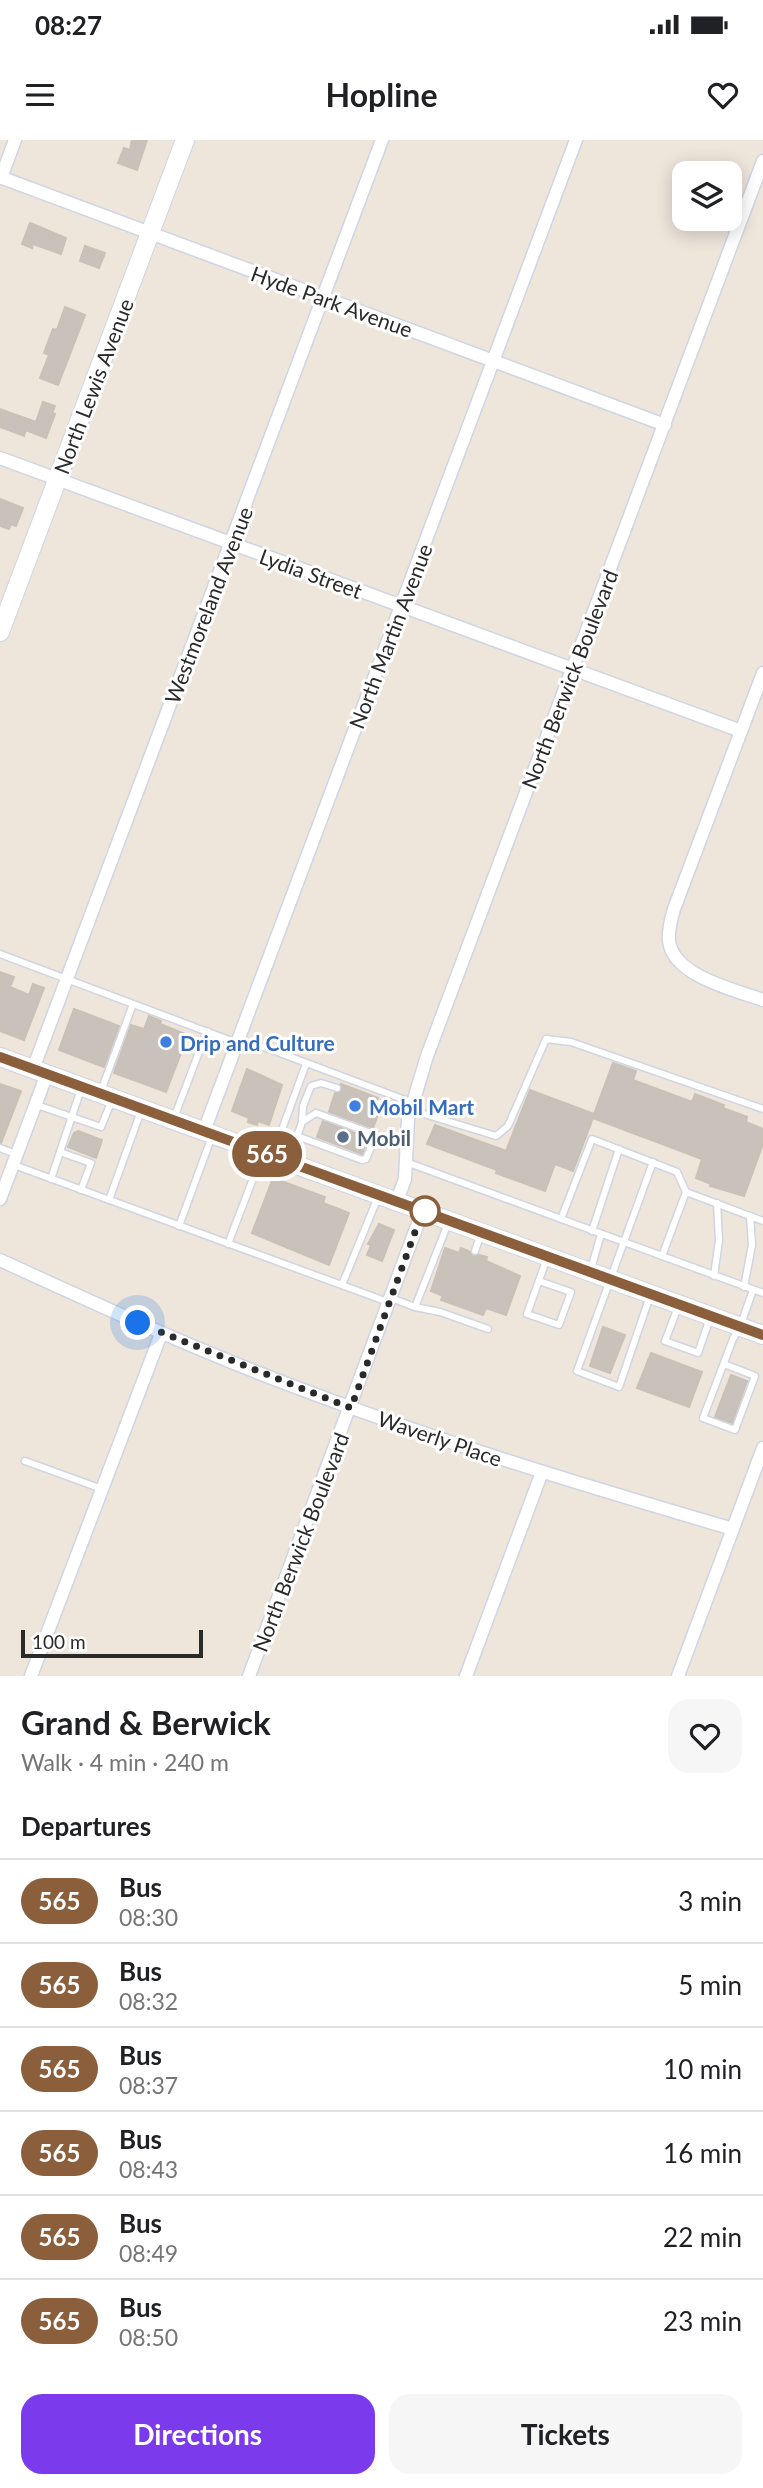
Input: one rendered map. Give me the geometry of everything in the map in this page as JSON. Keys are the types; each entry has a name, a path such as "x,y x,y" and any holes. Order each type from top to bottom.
{"main road":[{"name":"North Lewis Avenue","path":"0,632 185,140"},
{"path":"0,1057 763,1335"}],"street":[{"path":"0,177 15,140"},
{"name":"Westmoreland Avenue","path":"0,1199 37,1105 40,1072 67,979 382,140"},
{"name":"North Martin Avenue","path":"208,1133 237,1042 576,140"},
{"name":"North Berwick Boulevard","path":"397,1201 405,1179 406,1140 411,1109 427,1056 763,162"},
{"name":"Hyde Park Avenue","path":"0,177 665,425"},
{"name":"Lydia Street","path":"0,458 741,731"},
{"path":"763,673 674,909 669,929 669,944 690,973 763,1000"},
{"name":"North Berwick Boulevard","path":"249,1676 423,1210"},
{"name":"Waverly Place","path":"0,1260 161,1334 351,1408 542,1472 733,1530"},
{"path":"31,1676 161,1334"},
{"path":"678,1676 763,1448"},
{"path":"466,1676 542,1472"}],"lane":[{"path":"0,954 237,1042 264,1047 411,1109 496,1136 508,1126 546,1039 571,1042 763,1109"},
{"path":"37,1105 101,1127 106,1096 133,1004"},
{"path":"173,1120 207,1031"},
{"path":"280,1159 306,1063"},
{"path":"280,1159 297,1136 311,1086 321,1083 337,1088"},
{"path":"51,1179 82,1087"},
{"path":"380,1103 411,1109"},
{"path":"109,1200 142,1109"},
{"path":"302,1122 316,1112 387,1139 406,1140"},
{"path":"179,1226 208,1133"},
{"path":"297,1136 362,1160 366,1159 376,1135"},
{"path":"561,1219 592,1139 677,1172 686,1192 662,1256"},
{"path":"0,1148 51,1179 342,1285 390,1301 440,1312 488,1329"},
{"path":"592,1231 619,1149"},
{"path":"60,1152 91,1163 81,1190"},
{"path":"406,1162 763,1293"},
{"path":"650,1294 619,1387 577,1371 653,1163"},
{"path":"228,1244 254,1176"},
{"path":"686,1192 763,1221"},
{"path":"342,1285 379,1194"},
{"path":"714,1276 719,1240 717,1203"},
{"path":"744,1287 752,1245 750,1216"},
{"path":"415,1307 449,1220"},
{"path":"475,1251 481,1232"},
{"path":"590,1272 601,1234"},
{"path":"539,1281 571,1292 559,1325 527,1314 547,1256"},
{"path":"724,1364 755,1376 735,1430 703,1419 733,1339 740,1327 753,1290"},
{"path":"679,1304 666,1341 676,1345 698,1353 711,1316"},
{"path":"25,1461 102,1489"}],"building":[{"path":"132,140 147,140 137,170 118,163 124,148 130,150"},
{"path":"30,223 66,238 61,254 33,244 32,248 22,244"},
{"path":"85,246 105,253 99,268 80,261"},
{"path":"65,307 85,315 58,385 40,378 49,355 44,353 53,329 57,330"},
{"path":"43,402 55,406 52,413 55,414 46,438 26,430 24,436 0,427 0,409 36,422"},
{"path":"0,499 23,508 16,526 11,524 9,529 0,526"},
{"path":"0,972 14,977 10,987 29,995 33,984 44,988 24,1040 0,1031"},
{"path":"74,1009 119,1026 104,1067 59,1050"},
{"path":"149,1016 161,1021 160,1024 188,1035 166,1092 114,1073 131,1025 144,1029"},
{"path":"613,1063 636,1071 633,1080 692,1102 695,1094 724,1105 723,1108 747,1117 746,1122 763,1129 763,1144 744,1196 710,1186 711,1184 696,1178 702,1159 593,1118 573,1171 555,1164 545,1191 427,1144 435,1125 506,1151 530,1090 594,1114"},
{"path":"247,1069 282,1085 269,1125 258,1121 257,1125 248,1122 249,1118 232,1111"},
{"path":"0,1084 21,1091 1,1143 0,1142"},
{"name":"Mobil Mart","path":"341,1084 378,1098 374,1103 380,1109 373,1128 329,1112 335,1093 342,1090"},
{"name":"Mobil","path":"323,1121 368,1138 362,1154 317,1137"},
{"path":"78,1131 102,1140 96,1158 68,1147 74,1133"},
{"path":"273,1178 325,1197 323,1203 349,1213 329,1265 252,1233"},
{"path":"379,1224 394,1230 382,1261 367,1255 371,1245 368,1244"},
{"path":"445,1248 459,1253 461,1248 473,1256 487,1257 486,1261 520,1276 506,1315 486,1308 483,1315 441,1300 443,1296 431,1291"},
{"path":"603,1327 625,1335 610,1373 590,1366"},
{"path":"651,1353 702,1372 689,1407 637,1388"},
{"path":"731,1375 747,1381 732,1423 715,1417"}],"bus line":[{"name":"565","path":"0,1057 763,1335"}],"place":[{"name":"Drip and Culture","path":"166,1042"},
{"name":"Mobil Mart","path":"355,1106"},
{"name":"Mobil","path":"343,1137"}],"route":[{"path":"138,1323 351,1408 423,1210 425,1211"}]}
